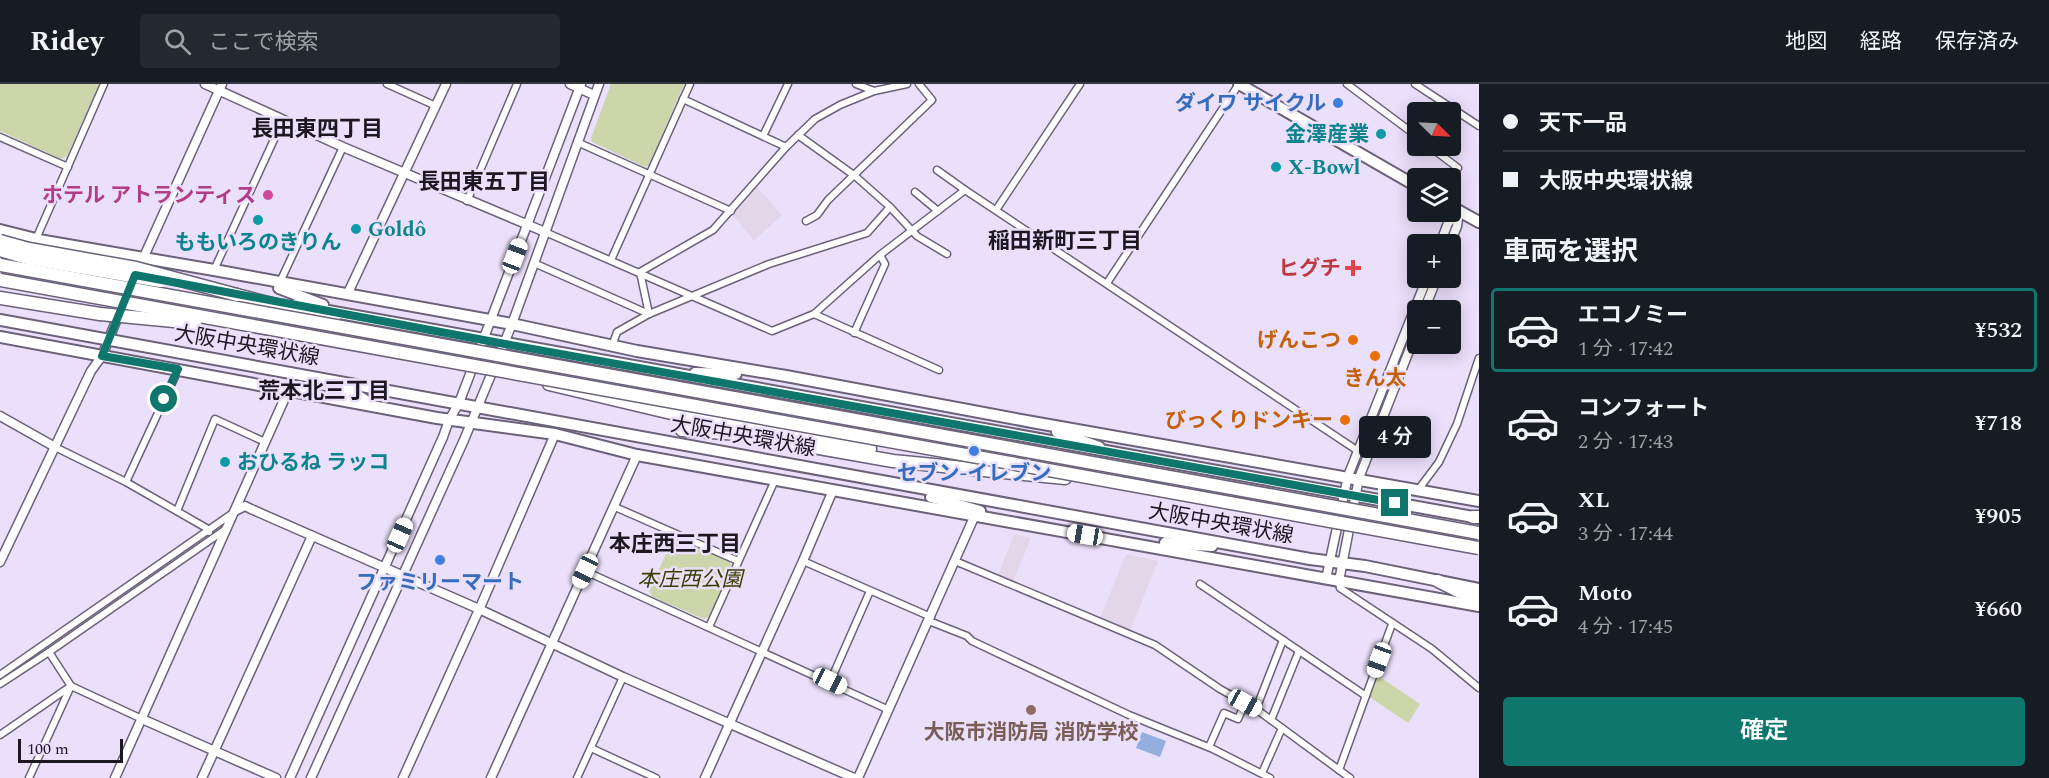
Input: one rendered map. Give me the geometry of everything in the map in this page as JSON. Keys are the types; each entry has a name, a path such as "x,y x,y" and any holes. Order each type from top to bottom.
{"highway":[{"path":"0,241 45,252 136,268 300,312 453,347"},
{"path":"0,250 27,258 237,295"},
{"path":"0,265 1479,533"},
{"path":"0,280 1479,548"},
{"path":"4,300 100,314 283,332"},
{"path":"520,374 571,390 667,412 851,446 945,463 960,454"},
{"path":"682,430 739,434 893,461 1141,486"},
{"path":"1438,581 1458,591 1479,597"}],"main road":[{"path":"1239,84 1407,181"},
{"path":"1461,212 1479,222"},
{"path":"0,230 143,259 512,324 612,346 1479,501"},
{"path":"0,235 36,239"},
{"path":"0,250 505,344 1477,517"},
{"path":"253,278 352,315"},
{"name":"大阪中央環状線","path":"0,320 1479,589"},
{"path":"0,325 22,324"},
{"path":"0,336 470,424 555,434 637,455 1326,579 1339,585 1479,606"},
{"path":"682,375 707,372 786,376"},
{"path":"318,378 360,397 373,406"},
{"path":"1032,422 1088,441 1112,453"},
{"path":"861,478 883,488 950,501 1014,522"},
{"path":"1085,535 1110,535 1190,545 1249,547"}],"street":[{"path":"36,239 104,84"},
{"path":"205,84 220,87 283,120 343,147 526,226 640,272 772,331 814,314 880,255 965,190"},
{"path":"387,84 436,106"},
{"path":"348,295 446,84"},
{"path":"467,201 517,84"},
{"path":"311,778 479,407 505,344 599,84"},
{"path":"611,260 690,84"},
{"path":"763,136 788,84"},
{"path":"856,84 874,91"},
{"path":"640,272 713,230 786,147 815,119 840,105 874,91 907,84"},
{"path":"806,221 817,215 828,200 932,100 919,84"},
{"path":"996,210 1080,84"},
{"path":"1107,283 1239,84"},
{"path":"1347,84 1407,129"},
{"path":"1416,84 1479,126"},
{"path":"290,778 449,420 459,403 576,85 594,95"},
{"path":"0,562 91,371 102,356 135,275 220,87"},
{"path":"683,99 786,147"},
{"path":"214,270 283,120"},
{"path":"798,135 839,162 890,207 917,236 947,254"},
{"path":"0,137 68,167"},
{"path":"577,142 731,211"},
{"path":"280,283 343,147"},
{"path":"1442,156 1458,168"},
{"path":"937,170 1358,451"},
{"path":"915,192 938,211"},
{"path":"612,346 617,332 649,314 769,264 867,233 890,207"},
{"path":"854,333 885,264 880,255"},
{"path":"534,263 649,314"},
{"path":"640,272 649,314"},
{"path":"1326,579 1348,476 1423,288"},
{"path":"814,314 939,370"},
{"path":"1408,354 1359,478 1339,585 1392,624 1432,649 1479,688"},
{"path":"1418,490 1439,462 1457,424 1479,358"},
{"path":"126,482 178,369"},
{"path":"116,778 288,391"},
{"path":"0,416 55,447 126,482 208,529 211,539"},
{"path":"177,511 215,419 265,442"},
{"path":"403,778 555,434"},
{"path":"491,778 637,455"},
{"path":"709,627 775,479"},
{"path":"705,778 833,490"},
{"path":"0,675 120,593 208,529 245,506 479,609 623,677 860,777 975,515"},
{"path":"615,507 738,561"},
{"path":"0,684 226,529"},
{"path":"202,778 312,536"},
{"path":"803,561 968,636 972,641 1129,715 1209,747 1267,776 1282,728"},
{"path":"956,561 1155,645 1220,689 1256,709 1350,778"},
{"path":"585,571 830,681 889,710"},
{"path":"1200,584 1366,696"},
{"path":"830,681 870,591"},
{"path":"120,593 125,600"},
{"path":"1340,770 1392,624"},
{"path":"1256,709 1283,640"},
{"path":"1271,720 1299,651"},
{"path":"49,652 71,686 276,778"},
{"path":"577,778 623,677"},
{"path":"0,735 71,686"},
{"path":"29,778 71,686"},
{"path":"1209,747 1224,713 1238,719 1245,703"},
{"path":"591,748 642,775 656,778"}],"shaded area":[{"path":"757,187 782,215 754,241 733,215"},
{"path":"1014,534 1031,538 1013,582 998,575"},
{"path":"1126,554 1158,561 1130,631 1100,618"}],"green space":[{"path":"0,84 99,84 67,156 61,159 0,131"},
{"path":"611,84 684,84 649,165 645,167 592,142 591,138"},
{"name":"本庄西公園","path":"677,538 730,562 731,567 709,617 704,619 653,597 649,591 672,541"},
{"path":"1377,675 1420,704 1408,723 1368,696"}],"water":[{"path":"1142,732 1166,741 1160,757 1136,748"}],"place":[{"name":"ダイワ サイクル","path":"1338,103"},
{"name":"金澤産業","path":"1381,134"},
{"name":"X-Bowl","path":"1276,167"},
{"name":"ホテル アトランティス","path":"268,195"},
{"name":"ももいろのきりん","path":"258,220"},
{"name":"Goldô","path":"356,229"},
{"name":"ヒグチ","path":"1353,268"},
{"name":"げんこつ","path":"1353,340"},
{"name":"きん太","path":"1375,356"},
{"name":"びっくりドンキー","path":"1345,420"},
{"name":"セブン-イレブン","path":"974,451"},
{"name":"おひるね ラッコ","path":"225,462"},
{"name":"ファミリーマート","path":"440,560"},
{"name":"大阪市消防局 消防学校","path":"1031,710"}],"district":[{"name":"長田東四丁目","path":"317,128"},
{"name":"長田東五丁目","path":"484,181"},
{"name":"稲田新町三丁目","path":"1065,240"},
{"name":"荒本北三丁目","path":"324,390"},
{"name":"本庄西三丁目","path":"675,543"}],"route":[{"path":"164,399 178,369 102,356 135,275 505,344 1395,503"}]}
